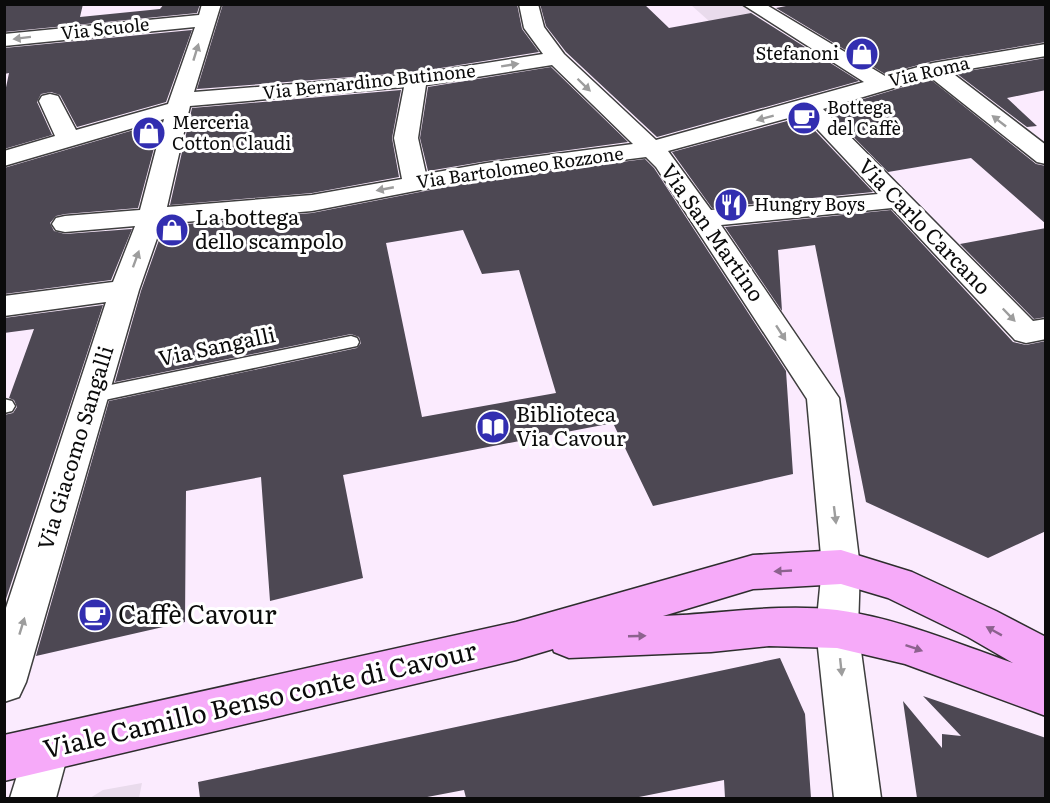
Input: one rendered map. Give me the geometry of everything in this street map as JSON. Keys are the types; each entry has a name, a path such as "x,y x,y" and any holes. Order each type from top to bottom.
{"street":[{"name":"Via San Martino","path":"528,4 534,28 557,58 665,162 823,398 841,567 837,629 858,798"},
{"name":"Via Roma","path":"755,8 882,84 933,69 1046,50"},
{"name":"Via Scuole","path":"4,40 209,12"},
{"name":"Via Giacomo Sangalli","path":"4,682 87,397 152,216 180,104 209,12"},
{"name":"Via Bernardino Butinone","path":"4,159 180,104 416,80 557,58"},
{"path":"933,69 1046,157"},
{"path":"415,183 406,138 416,80"},
{"name":"Via Bartolomeo Rozzone","path":"152,216 312,203 487,170 650,149 882,84"},
{"path":"50,101 69,140"},
{"name":"Via Carlo Carcano","path":"808,106 1026,333 1046,329"},
{"path":"705,219 898,200"},
{"path":"64,224 152,216"},
{"path":"4,306 124,290"},
{"name":"Viale Camillo Benso conte di Cavour","path":"25,754 516,641 753,572 841,567 898,584 982,624 1046,659"},
{"name":"Viale Camillo Benso conte di Cavour","path":"516,641 711,633 769,627 837,629 905,645 1046,695"},
{"path":"25,754 33,798"}],"lane":[{"name":"Via Sangalli","path":"87,397 351,342"}],"shaded area":[{"path":"691,5 763,5 770,9 709,21"},
{"path":"142,783 139,798 90,798 103,790"}],"building":[{"path":"4,4 83,4 80,17 160,9 164,4 200,4 197,13 4,32"},
{"path":"223,4 517,4 522,29 539,52 416,72 197,89"},
{"path":"540,4 644,4 669,28 751,13 859,81 657,137 566,52 546,26"},
{"path":"796,4 1046,4 1046,42 933,61 885,74 776,8"},
{"path":"192,30 166,102 77,127 60,95 51,92 41,94 37,102 52,135 4,149 4,97 9,73 4,74 4,48"},
{"path":"1046,58 1046,90 1007,98 1037,126 1027,127 956,73"},
{"path":"551,67 628,142 428,171 420,138 428,87"},
{"path":"930,79 1036,164 1046,166 1046,224 971,158 888,172 827,110"},
{"path":"401,90 392,138 399,177 312,193 170,205 192,108"},
{"path":"802,117 873,192 712,208 672,152"},
{"path":"161,122 138,208 65,214 56,216 50,223 54,231 65,234 132,229 111,280 4,294 4,168"},
{"path":"645,159 654,168 786,371 793,474 653,506 613,423 343,475 363,578 270,601 261,477 186,491 185,622 36,656 109,401 357,348 361,343 359,337 351,334 115,382 141,291 164,226 312,213 487,179","holes":["463,230 482,274 519,270 556,393 422,417 386,243"]},
{"path":"891,210 1013,342 1026,345 1046,341 1046,531 988,558 866,502 815,245 778,250 782,311 725,227"},
{"path":"1046,228 1046,317 1034,319 960,244"},
{"path":"103,305 4,605 4,415 13,413 17,407 14,400 9,398 34,329 4,333 4,318"},
{"path":"780,658 805,714 811,798 725,798 724,780 634,798 466,798 464,790 422,798 200,798 198,782"},
{"path":"923,696 1046,738 1046,798 917,798 903,701 942,748 942,734 961,736"}],"place":[{"name":"Stefanoni","path":"862,54"},
{"name":"Bottega del Caffè","path":"804,118"},
{"name":"Merceria Cotton Claudi","path":"149,133"},
{"name":"Hungry Boys","path":"731,205"},
{"name":"La bottega dello scampolo","path":"172,230"},
{"name":"Biblioteca Via Cavour","path":"493,427"},
{"name":"Caffè Cavour","path":"95,615"}]}
